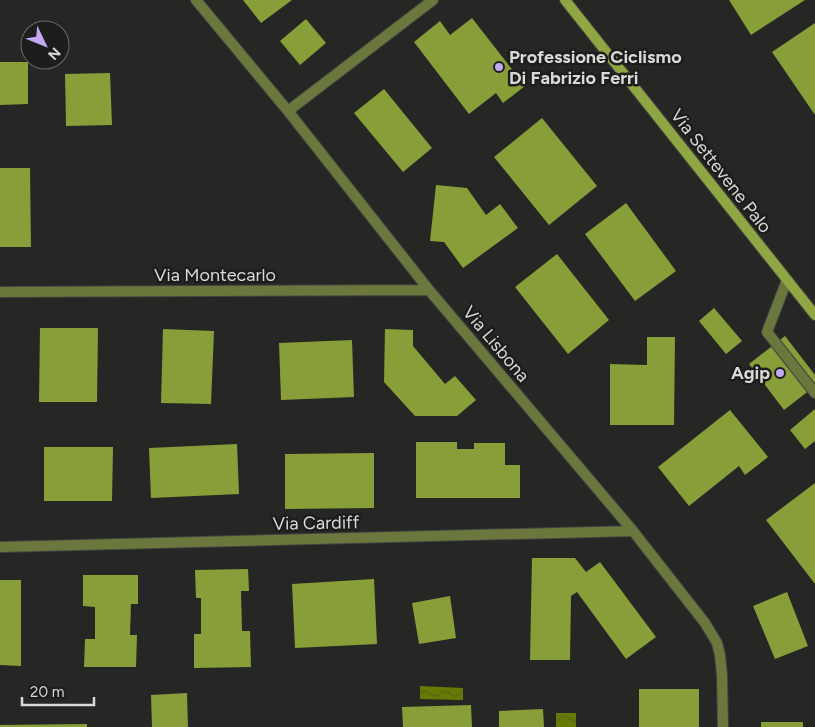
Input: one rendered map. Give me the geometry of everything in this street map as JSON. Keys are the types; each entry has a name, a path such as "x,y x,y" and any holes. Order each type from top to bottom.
{"street":[{"name":"Via Lisbona","path":"196,0 288,111 429,290 633,531 705,623 720,655 724,727"},
{"path":"288,111 433,0"},
{"name":"Via Settevene Palo","path":"565,0 815,316"},
{"path":"787,280 768,332 815,393"},
{"name":"Via Montecarlo","path":"0,292 429,290"},
{"name":"Via Cardiff","path":"0,547 633,531"}],"water":[{"path":"420,686 463,688 463,700 420,699"},
{"path":"556,713 576,713 576,727 556,727"}],"building":[{"path":"243,0 292,0 261,23"},
{"path":"729,0 805,0 751,35"},
{"path":"472,18 525,86 503,103 496,93 469,114 414,42 440,21 450,35"},
{"path":"306,19 326,43 300,65 280,41"},
{"path":"815,23 815,115 772,52"},
{"path":"0,62 20,62 20,70 28,70 28,104 0,105"},
{"path":"110,73 112,125 66,126 65,74"},
{"path":"384,89 432,148 403,172 354,113"},
{"path":"542,118 597,186 549,225 494,157"},
{"path":"0,168 30,168 31,247 0,247"},
{"path":"436,185 467,188 486,215 500,204 518,228 463,268 444,242 430,241"},
{"path":"626,203 676,271 635,301 585,234"},
{"path":"557,254 609,320 568,354 515,287"},
{"path":"714,308 742,341 726,354 699,321"},
{"path":"40,328 98,328 97,402 39,402"},
{"path":"163,329 214,331 211,404 161,403"},
{"path":"385,329 413,330 413,346 445,384 455,376 476,400 457,416 415,416 384,382"},
{"path":"785,336 815,375 815,386 784,410 749,364"},
{"path":"647,337 675,337 674,425 610,425 610,364 647,365"},
{"path":"352,340 354,397 281,400 279,343"},
{"path":"815,409 815,441 805,449 790,430"},
{"path":"730,410 768,457 745,475 739,466 689,506 658,467"},
{"path":"416,442 457,442 457,449 474,449 474,443 505,443 505,465 520,465 520,498 416,498"},
{"path":"237,444 239,494 151,498 149,448"},
{"path":"44,447 113,447 112,501 44,501"},
{"path":"374,453 374,508 285,509 285,454"},
{"path":"815,483 815,584 766,520"},
{"path":"532,558 575,558 586,572 600,562 656,637 626,659 577,592 571,596 570,660 530,660"},
{"path":"248,569 249,591 241,591 242,631 250,631 251,667 194,668 194,634 201,634 201,598 196,598 195,570"},
{"path":"83,575 138,575 138,604 131,604 130,635 137,635 136,667 84,667 85,639 95,639 95,607 83,606"},
{"path":"374,579 377,644 295,648 292,584"},
{"path":"0,580 21,580 21,666 0,665"},
{"path":"787,592 808,646 775,659 753,606"},
{"path":"450,596 456,638 419,644 412,603"},
{"path":"639,689 699,689 699,727 639,727"},
{"path":"187,693 188,727 152,727 151,695"},
{"path":"471,705 472,727 403,727 402,707"},
{"path":"543,709 544,727 499,727 499,711"},
{"path":"761,722 803,722 803,727 761,727"},
{"path":"87,724 87,727 0,727 0,725"}],"place":[{"name":"Professione Ciclismo Di Fabrizio Ferri","path":"499,67"},
{"name":"Agip","path":"780,373"}]}
